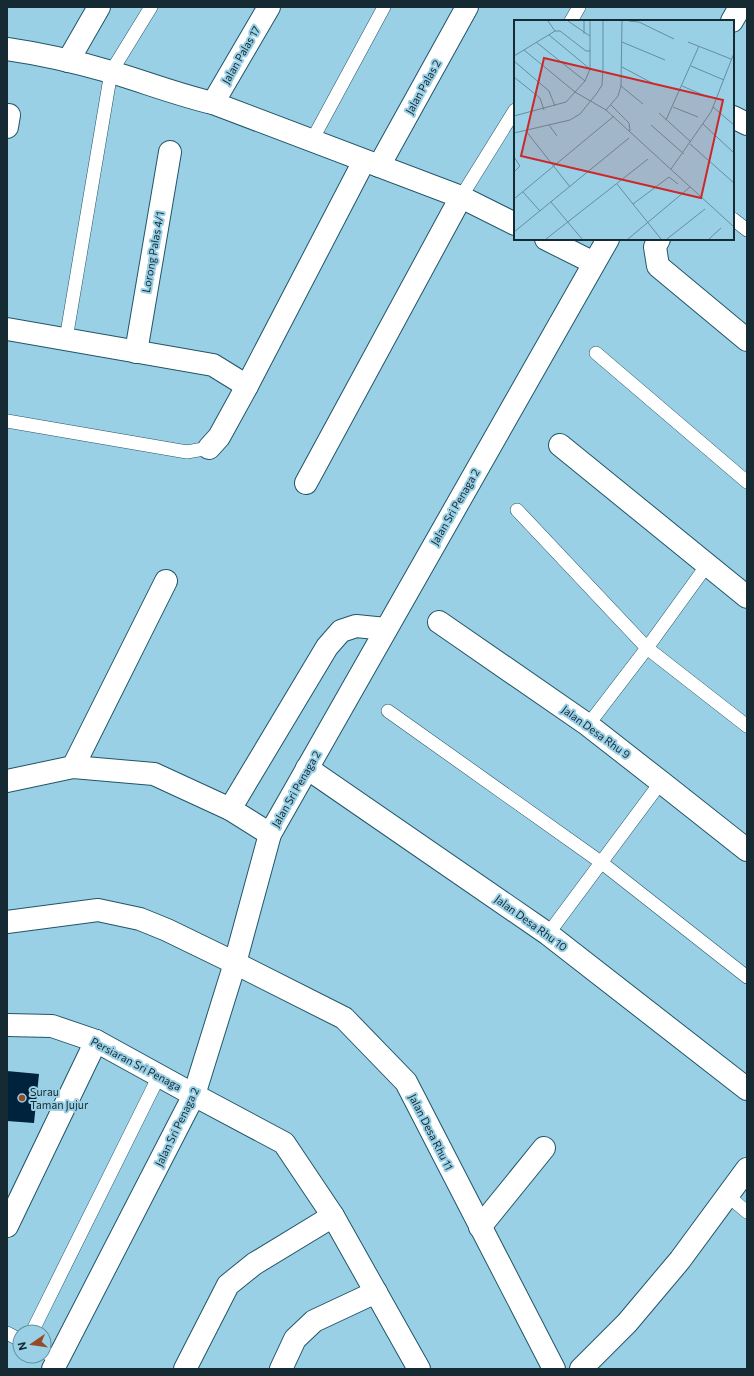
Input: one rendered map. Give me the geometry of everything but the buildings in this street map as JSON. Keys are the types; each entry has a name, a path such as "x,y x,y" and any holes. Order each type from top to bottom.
{"street":[{"path":"68,61 99,7"},
{"name":"Jalan Palas 17","path":"213,103 269,7"},
{"name":"Jalan Palas 2","path":"209,448 219,437 371,163 467,7"},
{"path":"733,20 740,7"},
{"path":"7,49 68,61 111,72 185,96 213,103 311,142 461,197 514,224"},
{"path":"734,118 747,124"},
{"name":"Lorong Palas 4/1","path":"136,352 170,152"},
{"path":"306,483 461,197"},
{"path":"548,240 594,263"},
{"name":"Jalan Sri Penaga 2","path":"52,1360 194,1095 235,963 270,834 607,240"},
{"path":"658,240 655,247 658,266 747,340"},
{"path":"7,329 213,365 247,386"},
{"path":"560,446 747,597"},
{"path":"73,767 166,581"},
{"name":"Jalan Desa Rhu 9","path":"439,622 588,725 747,850"},
{"path":"230,809 327,647 341,631 356,626 386,629"},
{"path":"7,780 73,767 154,774 230,809 270,834"},
{"name":"Jalan Desa Rhu 10","path":"307,768 548,934 747,1089"},
{"name":"Jalan Desa Rhu 11","path":"7,922 98,910 140,918 235,963 344,1018 406,1082 554,1369"},
{"name":"Persiaran Sri Penaga","path":"7,1025 52,1026 96,1041 284,1143 333,1216 418,1369"},
{"path":"7,1226 96,1041"},
{"path":"480,1227 544,1148"},
{"path":"580,1369 627,1323 680,1260 747,1169"},
{"path":"185,1369 228,1285 254,1264 333,1216"},
{"path":"280,1369 295,1339 314,1322 376,1292"}],"lane":[{"path":"66,339 111,72 151,7"},
{"path":"311,142 384,7"},
{"path":"572,20 580,7"},
{"path":"461,197 514,112"},
{"path":"734,220 747,230"},
{"path":"596,353 747,482"},
{"path":"7,421 187,452 209,448"},
{"path":"517,510 646,648 747,726"},
{"path":"588,725 707,565"},
{"path":"388,711 602,863 747,977"},
{"path":"548,934 661,782"},
{"path":"36,1324 160,1076"},
{"path":"727,1195 747,1212"}],"place":[{"name":"Surau Taman Jujur","path":"22,1098"}]}
